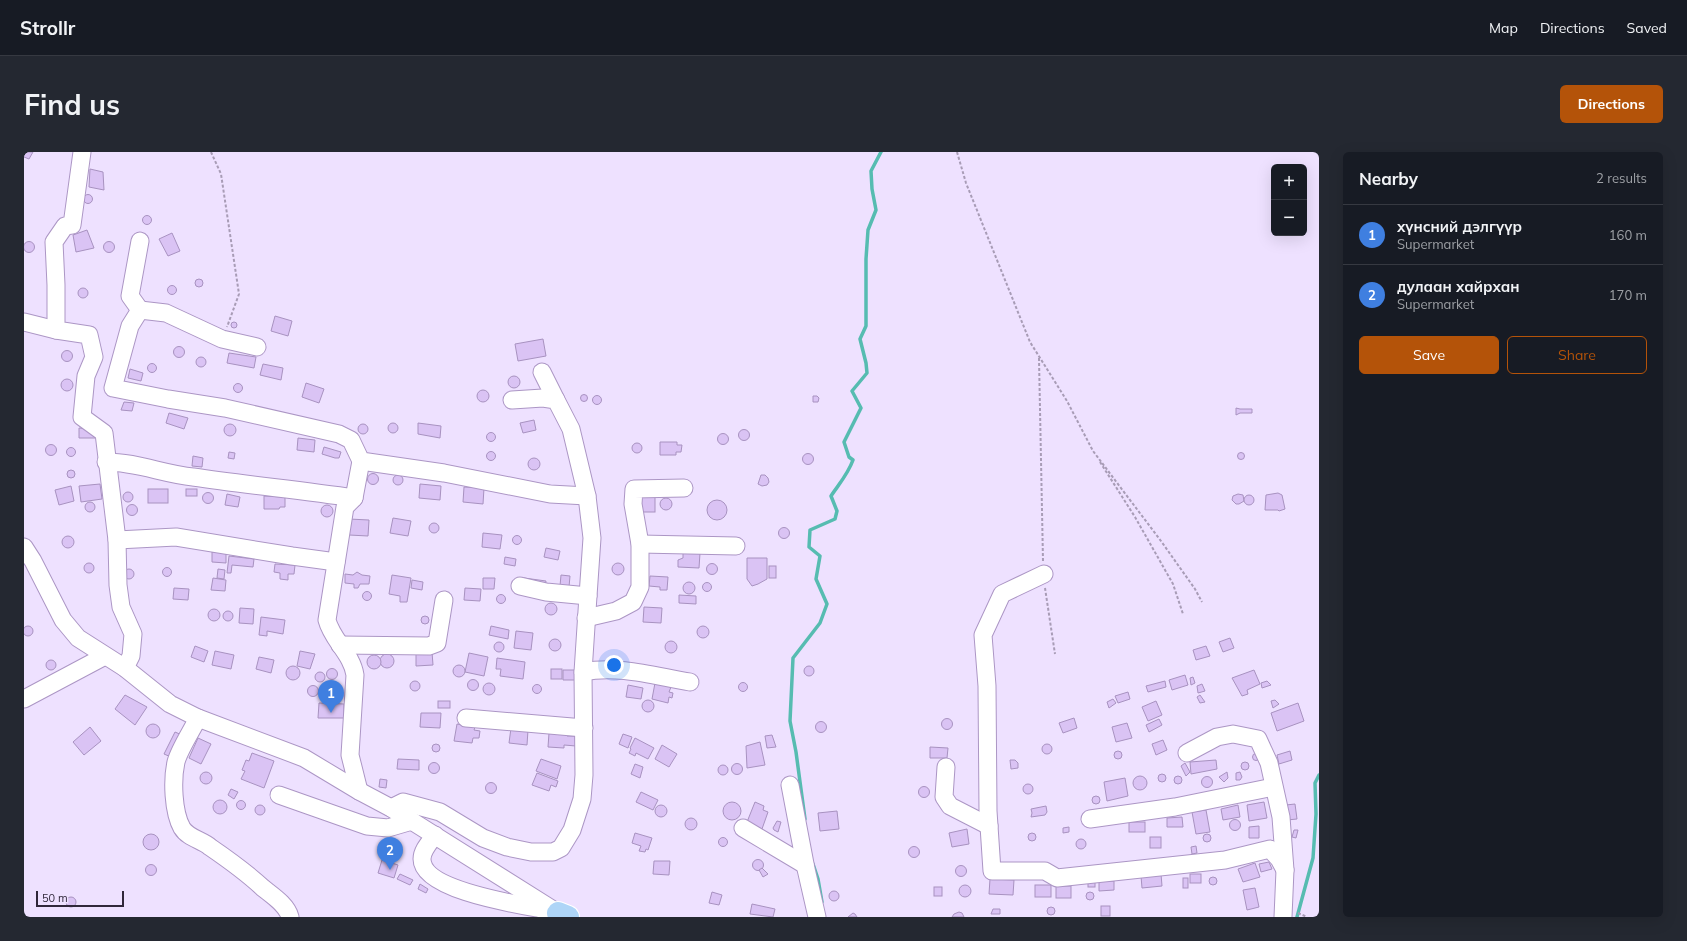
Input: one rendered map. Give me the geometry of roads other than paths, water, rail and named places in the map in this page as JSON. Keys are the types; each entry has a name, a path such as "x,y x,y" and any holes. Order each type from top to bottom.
{"street":[{"path":"56,330 54,242 65,226 72,225 82,152"},
{"path":"140,241 130,296 140,310 166,313 222,339 257,347"},
{"path":"140,310 130,326 113,388 168,400 225,408 338,434 351,440 361,461 354,498 345,507 327,620 330,629 354,665 355,675 350,755 359,791"},
{"path":"24,322 56,330 89,335 94,357 86,376 82,417 104,433 106,462 117,540 118,585 120,600 133,634 131,656 125,668"},
{"path":"391,808 403,802 440,812 483,838 507,847 531,852 553,852 561,848 572,830 582,799 584,775 583,672 592,538 587,496 571,429 542,372"},
{"path":"512,400 542,398 556,400"},
{"path":"361,461 444,473 550,494 587,496"},
{"path":"106,462 119,462 192,477 354,498"},
{"path":"586,618 616,611 633,602 640,587 640,544 633,504 634,490 684,488"},
{"path":"117,540 176,537 336,562"},
{"path":"640,544 736,546"},
{"path":"24,547 33,561 32,575 63,620 78,638 125,668 170,704 198,718 304,758 359,791 391,808 563,915"},
{"path":"1044,574 1002,594 983,635 987,686 989,826 992,871 1045,871 1057,878 1226,860 1270,849 1278,858 1285,870"},
{"path":"520,586 546,592 588,596"},
{"path":"340,645 429,646 437,643 444,600"},
{"path":"24,699 105,656"},
{"path":"583,672 600,669 617,669 690,682"},
{"path":"198,718 176,761 174,784 175,806 183,829 249,875 281,904 289,913 290,917"},
{"path":"466,718 584,728"},
{"path":"1188,753 1217,737 1233,734 1258,739 1269,763 1273,787 1281,817 1290,915"},
{"path":"946,766 944,797 950,806 989,826"},
{"path":"790,785 805,865 817,917"},
{"path":"1090,819 1175,807 1273,787"},
{"path":"279,795 367,826 388,828 412,821"},
{"path":"743,828 805,865"},
{"path":"435,835 424,850 422,864 427,872 444,884 464,892 563,915"}],"waterway":[{"path":"805,819 796,752 790,721 793,658 820,623 827,604 816,579 820,556 809,547 810,530 835,519 837,511 831,496 846,474 853,460 849,457 844,442 861,408 852,391 867,373 860,339 866,326 866,259 868,230 876,210 872,189 871,171 881,152"},
{"path":"1297,917 1313,858 1316,814 1315,783 1319,775"},
{"path":"813,864 818,879 822,902"}],"place":[{"name":"хүнсний дэлгүүр","path":"331,713"},
{"name":"дулаан хайрхан","path":"390,870"}]}
